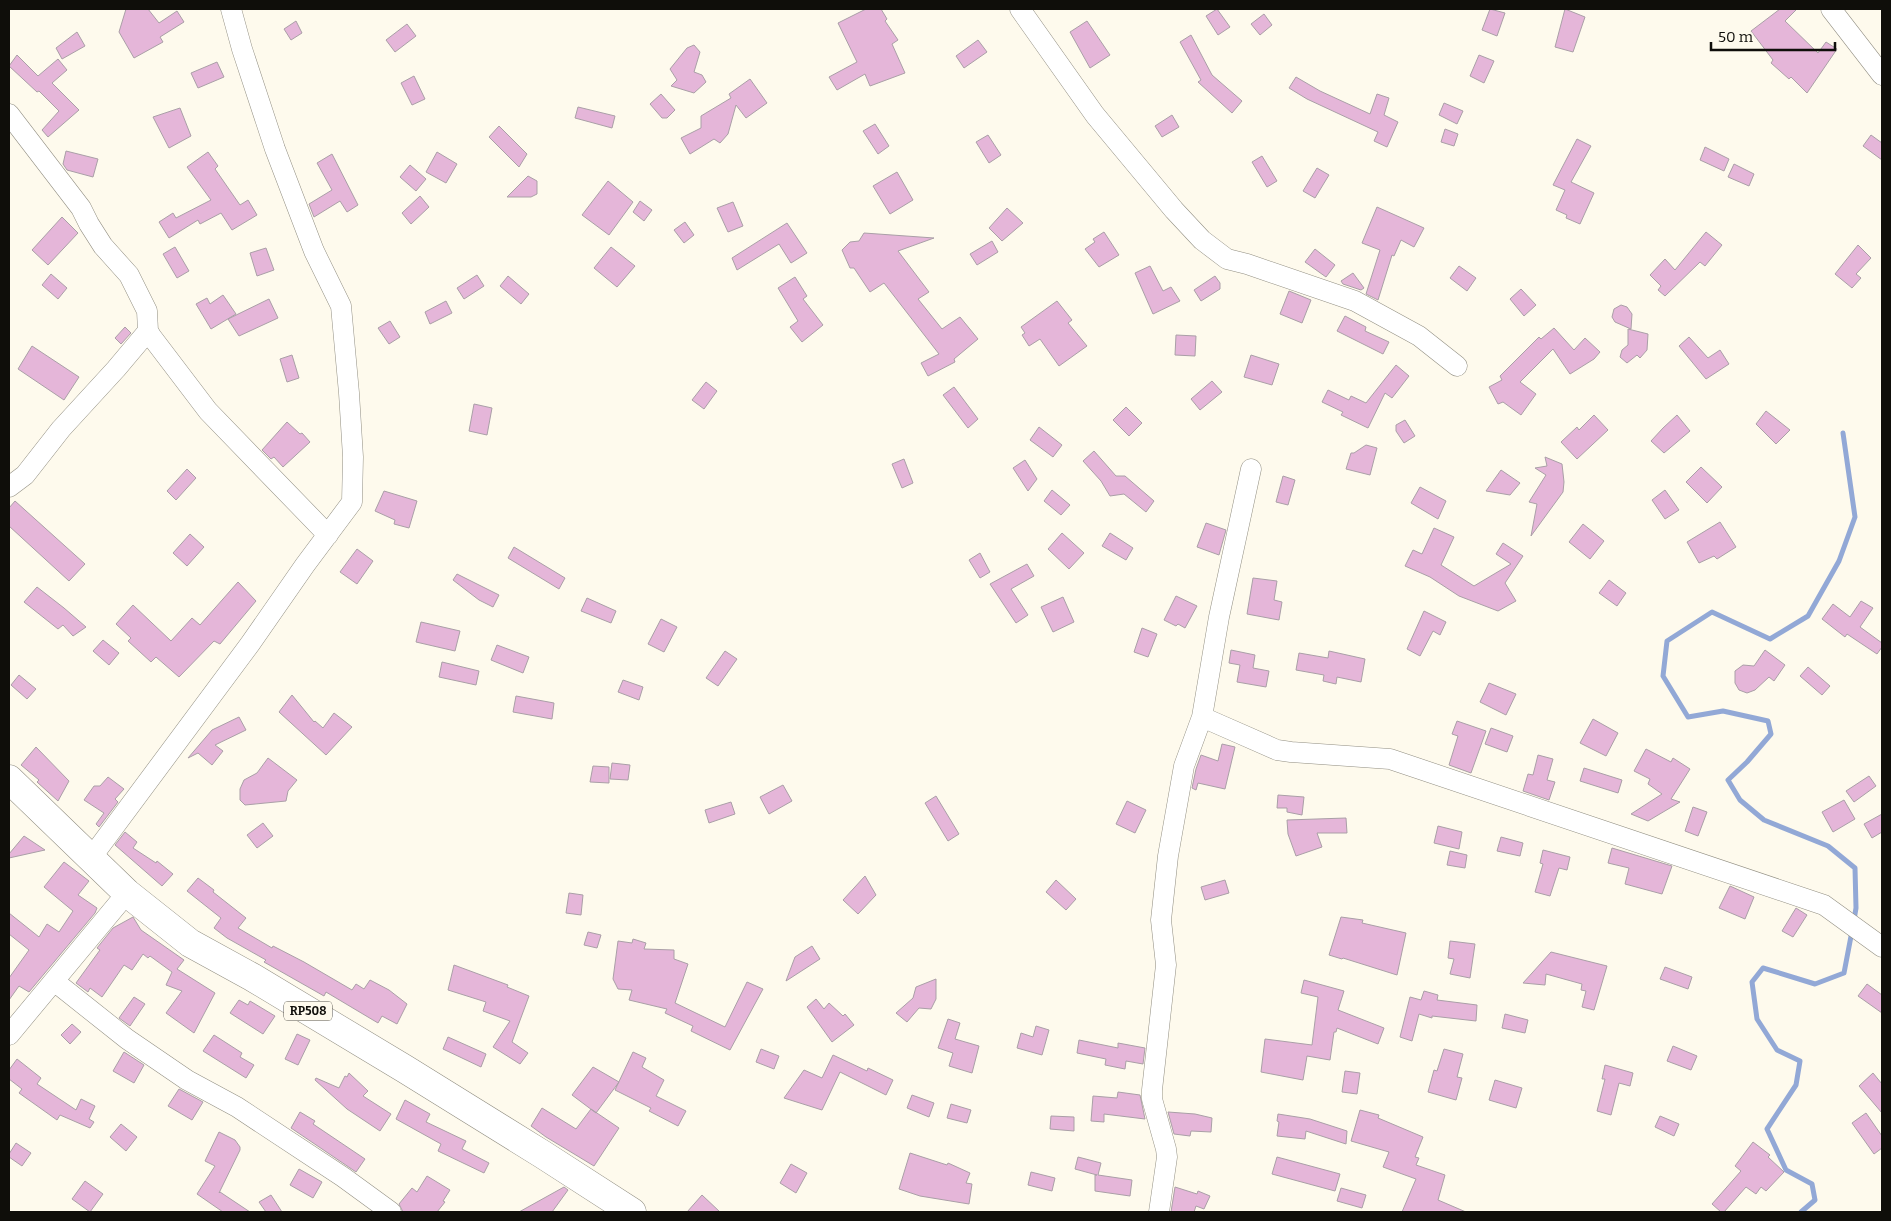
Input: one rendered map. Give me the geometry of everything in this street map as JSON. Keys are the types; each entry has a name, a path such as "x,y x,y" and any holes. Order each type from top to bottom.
{"main road":[{"name":"RP508","path":"9,779 127,893 190,943 252,977 404,1069 632,1212"}],"street":[{"path":"91,858 250,644 352,502 352,450 341,306 314,252 275,149 231,9"},
{"path":"1020,9 1096,115 1174,210 1202,240 1227,259 1355,301 1419,336 1458,366"},
{"path":"1831,9 1882,75"},
{"path":"9,114 81,208 103,246 129,275 147,311 148,331 208,412 328,535"},
{"path":"9,487 25,475 61,429 148,331"},
{"path":"1159,1212 1167,1157 1152,1099 1152,1090 1166,965 1161,920 1168,856 1184,766 1202,717 1219,617 1251,468"},
{"path":"1202,717 1277,750 1390,759 1824,905 1882,947"},
{"path":"9,1034 127,893"},
{"path":"54,981 127,1039 187,1080 237,1108 327,1166 391,1212"}],"building":[{"path":"126,9 148,9 159,23 177,11 184,22 160,37 163,42 134,58 119,32"},
{"path":"866,9 881,9 887,19 885,21 898,40 892,44 905,73 870,86 865,74 837,90 829,77 857,62 838,23"},
{"path":"1217,9 1230,27 1218,35 1206,16"},
{"path":"1490,9 1505,13 1497,36 1482,30"},
{"path":"1565,9 1585,17 1573,52 1555,47"},
{"path":"1780,9 1797,9 1785,21 1818,53 1826,42 1837,49 1807,93 1791,77 1789,79 1771,63 1773,60 1751,31"},
{"path":"1264,14 1272,25 1260,35 1251,24"},
{"path":"296,21 302,33 291,40 284,29"},
{"path":"1087,21 1110,55 1090,68 1070,32"},
{"path":"407,24 416,36 395,52 386,40"},
{"path":"77,32 85,46 62,59 56,48"},
{"path":"1191,35 1212,75 1242,101 1232,113 1198,82 1201,80 1180,42"},
{"path":"978,40 987,52 964,68 956,56"},
{"path":"694,45 700,52 694,72 702,75 706,82 694,93 671,86 677,80 670,69 687,48"},
{"path":"17,55 38,76 58,59 67,70 52,83 79,110 48,137 42,130 59,111 9,66"},
{"path":"1479,55 1494,61 1484,83 1470,76"},
{"path":"217,62 224,77 198,88 191,73"},
{"path":"414,76 425,99 412,105 401,83"},
{"path":"1296,77 1320,91 1370,114 1377,94 1389,98 1384,115 1398,122 1387,147 1374,141 1378,132 1307,99 1289,88"},
{"path":"750,79 767,103 746,118 736,105 728,134 720,143 714,139 690,154 681,138 701,128 701,116 731,98 729,94"},
{"path":"661,94 675,110 667,118 662,118 650,104"},
{"path":"1444,103 1463,111 1457,124 1439,115"},
{"path":"578,107 615,116 612,128 575,118"},
{"path":"180,108 191,136 169,148 153,117"},
{"path":"1172,115 1179,127 1162,137 1155,126"},
{"path":"875,124 889,146 878,154 863,131"},
{"path":"499,126 527,154 519,167 489,137"},
{"path":"1445,129 1458,134 1454,146 1441,142"},
{"path":"988,135 1001,155 989,163 976,142"},
{"path":"1871,135 1882,143 1882,160 1863,146"},
{"path":"1577,139 1591,146 1571,182 1594,193 1580,224 1566,218 1567,215 1556,210 1565,190 1553,185"},
{"path":"1705,147 1729,159 1724,171 1700,160"},
{"path":"66,151 98,159 93,177 67,170 63,164"},
{"path":"208,152 218,166 215,169 240,205 248,200 257,215 232,230 221,213 200,224 198,220 169,238 159,222 173,213 176,218 211,200 187,167"},
{"path":"437,152 457,164 446,183 426,172"},
{"path":"332,154 358,205 347,212 340,201 314,217 309,204 332,190 317,163"},
{"path":"1262,156 1277,181 1267,187 1252,162"},
{"path":"1734,164 1754,174 1749,186 1728,177"},
{"path":"410,165 426,179 416,191 400,177"},
{"path":"1317,168 1329,175 1315,198 1303,191"},
{"path":"897,172 913,200 890,214 873,186"},
{"path":"528,176 537,181 537,194 531,197 507,197"},
{"path":"608,181 633,202 609,235 582,215"},
{"path":"420,196 429,207 411,224 402,213"},
{"path":"640,201 652,210 644,221 633,212"},
{"path":"733,202 743,226 728,232 717,208"},
{"path":"1377,207 1424,228 1414,247 1401,240 1394,256 1392,255 1378,300 1366,294 1380,250 1362,243"},
{"path":"1007,208 1023,223 1002,241 989,228"},
{"path":"62,217 78,233 48,265 32,250"},
{"path":"685,222 694,235 684,243 674,230"},
{"path":"787,223 807,253 791,263 779,244 737,270 732,258"},
{"path":"1104,232 1119,255 1099,267 1085,249 1095,242 1093,239"},
{"path":"1706,232 1722,245 1705,266 1700,262 1665,296 1658,290 1661,286 1650,275 1665,259 1675,270"},
{"path":"864,233 934,238 898,251 929,292 918,299 942,329 960,317 978,339 954,359 955,362 928,376 921,363 939,354 884,283 870,292 854,268 850,268 842,250 850,242 859,241"},
{"path":"992,241 998,252 977,265 970,254"},
{"path":"1858,245 1871,258 1856,274 1861,278 1852,288 1835,274"},
{"path":"175,247 189,271 177,278 163,254"},
{"path":"611,247 635,266 617,287 594,268"},
{"path":"266,248 274,270 257,276 250,253"},
{"path":"1315,249 1335,265 1326,277 1305,262"},
{"path":"1150,266 1163,291 1171,287 1180,301 1153,314 1135,273"},
{"path":"1459,266 1476,278 1467,291 1450,278"},
{"path":"1353,273 1364,288 1361,290 1343,284 1341,281"},
{"path":"51,274 67,288 58,299 42,285"},
{"path":"477,275 484,286 464,299 457,288"},
{"path":"508,276 529,294 521,304 500,286"},
{"path":"1215,276 1220,283 1220,289 1201,301 1194,290"},
{"path":"795,277 807,296 803,299 823,325 802,342 790,327 798,321 778,288"},
{"path":"1521,289 1536,305 1524,316 1510,299"},
{"path":"1289,291 1311,300 1302,323 1280,314"},
{"path":"223,295 236,314 211,329 196,304 207,298 210,304"},
{"path":"269,299 278,318 239,336 228,319"},
{"path":"446,301 452,313 430,324 425,312"},
{"path":"1057,301 1072,320 1068,323 1087,346 1059,366 1040,339 1029,346 1022,335 1025,333 1021,327"},
{"path":"1621,305 1627,307 1632,314 1631,329 1615,322 1612,317 1614,309"},
{"path":"1345,316 1366,327 1365,331 1389,342 1383,354 1337,331"},
{"path":"390,321 400,337 389,344 378,328"},
{"path":"125,327 131,333 121,344 115,338"},
{"path":"1554,328 1574,350 1585,338 1600,352 1594,359 1570,374 1553,349 1520,382 1536,394 1521,415 1503,402 1498,404 1489,387 1502,380 1500,376 1539,337 1541,339"},
{"path":"1628,329 1648,334 1647,350 1640,358 1637,355 1627,363 1620,357 1622,350 1628,345"},
{"path":"1176,335 1196,336 1195,356 1175,355"},
{"path":"1689,337 1708,358 1720,350 1729,364 1706,379 1679,346"},
{"path":"32,346 79,377 64,400 18,369"},
{"path":"292,355 299,378 287,382 280,359"},
{"path":"1251,355 1279,364 1272,385 1244,377"},
{"path":"1396,365 1409,376 1392,398 1385,393 1368,428 1341,415 1343,412 1322,402 1328,390 1349,400 1351,396 1366,403"},
{"path":"1212,381 1222,392 1200,410 1191,399"},
{"path":"706,382 717,391 704,409 692,400"},
{"path":"954,387 978,419 968,428 943,395"},
{"path":"474,404 492,408 487,435 469,431"},
{"path":"1126,407 1142,423 1129,436 1113,420"},
{"path":"1766,411 1790,430 1776,444 1756,424"},
{"path":"1594,415 1608,430 1577,459 1561,442 1577,427 1579,430"},
{"path":"1677,415 1690,431 1664,453 1651,441"},
{"path":"1405,420 1415,436 1404,443 1396,431 1396,425"},
{"path":"287,422 300,434 302,433 310,442 283,467 274,457 271,459 262,450"},
{"path":"1039,427 1062,445 1053,457 1030,440"},
{"path":"1366,445 1377,448 1370,475 1346,469 1351,453"},
{"path":"1094,451 1116,476 1125,476 1154,501 1146,512 1124,494 1110,496 1101,481 1083,461"},
{"path":"1545,457 1562,464 1563,492 1531,536 1537,504 1529,502 1546,475 1535,468 1547,466"},
{"path":"904,459 913,483 902,488 892,464"},
{"path":"1025,460 1037,479 1028,491 1013,468"},
{"path":"1701,467 1722,487 1707,503 1686,482"},
{"path":"187,469 196,478 176,500 167,491"},
{"path":"1501,470 1520,483 1510,495 1486,491"},
{"path":"1283,476 1295,480 1288,505 1276,502"},
{"path":"1420,487 1446,501 1438,519 1411,503"},
{"path":"1052,490 1070,505 1061,515 1044,501"},
{"path":"1665,490 1679,510 1665,519 1652,500"},
{"path":"384,491 417,501 409,528 394,524 395,520 375,511"},
{"path":"15,501 85,564 69,581 9,526 9,508"},
{"path":"1720,522 1736,547 1717,559 1714,556 1699,563 1687,542"},
{"path":"1206,523 1226,530 1219,555 1197,547"},
{"path":"1583,524 1604,541 1590,559 1569,542"},
{"path":"1434,528 1454,537 1441,565 1474,586 1511,564 1496,554 1503,543 1523,556 1505,583 1516,601 1498,611 1459,596 1430,577 1405,566 1413,550 1422,554"},
{"path":"1062,533 1084,553 1069,569 1048,549"},
{"path":"1110,533 1133,548 1126,560 1102,546"},
{"path":"190,534 204,547 187,566 173,553"},
{"path":"514,547 565,578 559,589 508,558"},
{"path":"357,549 373,561 357,584 340,572"},
{"path":"980,553 990,572 980,578 969,560"},
{"path":"1027,564 1034,576 1011,589 1028,615 1016,623 990,584"},
{"path":"457,574 499,595 493,607 479,600 453,580"},
{"path":"1253,578 1277,581 1274,600 1282,602 1279,620 1247,614"},
{"path":"1609,580 1626,593 1617,606 1599,593"},
{"path":"238,582 256,601 220,644 214,641 179,677 156,657 151,662 128,641 131,638 116,624 133,605 171,641 192,618 200,625"},
{"path":"37,587 86,627 73,636 63,625 58,629 24,602"},
{"path":"1176,596 1197,606 1185,628 1164,620"},
{"path":"1063,597 1074,622 1053,632 1041,607"},
{"path":"587,598 616,611 611,623 581,611"},
{"path":"1861,601 1873,608 1860,627 1882,643 1882,647 1877,654 1847,634 1845,637 1822,619 1833,604 1850,617"},
{"path":"1424,611 1446,622 1440,635 1433,631 1420,656 1407,649"},
{"path":"661,619 677,627 664,652 648,644"},
{"path":"421,622 460,631 455,651 416,642"},
{"path":"1142,628 1157,634 1148,657 1134,652"},
{"path":"103,640 119,653 109,665 93,651"},
{"path":"497,645 529,657 523,673 491,660"},
{"path":"1231,650 1255,655 1253,668 1269,671 1266,687 1237,682 1240,665 1229,663"},
{"path":"1765,650 1785,665 1774,681 1769,677 1755,690 1747,693 1739,690 1735,683 1735,671 1743,665 1754,666"},
{"path":"725,651 737,659 718,686 706,678"},
{"path":"1329,651 1365,659 1361,682 1337,677 1336,684 1323,681 1324,675 1296,670 1299,653 1328,658"},
{"path":"442,662 479,671 476,685 439,677"},
{"path":"1808,667 1830,686 1822,695 1800,676"},
{"path":"19,675 36,689 27,699 11,685"},
{"path":"623,680 643,687 639,700 618,692"},
{"path":"1489,683 1516,694 1506,715 1480,702"},
{"path":"292,695 314,722 323,728 334,713 352,727 326,755 279,712"},
{"path":"516,696 554,703 552,719 513,712"},
{"path":"239,717 246,730 215,745 223,751 212,765 198,753 188,758 212,730"},
{"path":"1593,719 1618,733 1606,756 1580,743"},
{"path":"1457,721 1486,731 1471,773 1449,765 1458,736 1452,734"},
{"path":"1491,728 1513,736 1507,752 1485,744"},
{"path":"1222,744 1235,747 1225,789 1198,783 1196,790 1192,788 1201,755 1218,761"},
{"path":"36,747 69,781 58,801 37,782 39,780 21,765"},
{"path":"1646,749 1671,762 1673,758 1690,769 1671,799 1680,802 1648,821 1631,814 1662,794 1648,784 1650,779 1634,771"},
{"path":"1538,755 1553,759 1547,780 1555,782 1549,800 1523,791 1528,774 1533,775"},
{"path":"268,758 297,780 288,791 286,801 245,805 240,800 240,789 244,780 257,773"},
{"path":"612,763 630,765 628,780 610,779"},
{"path":"593,766 609,767 609,783 590,782"},
{"path":"1584,768 1622,780 1618,793 1580,781"},
{"path":"1869,776 1876,786 1854,802 1846,791"},
{"path":"108,777 124,789 115,799 118,802 99,827 96,824 104,813 84,800 94,786 100,786"},
{"path":"783,785 792,801 769,814 760,797"},
{"path":"1278,795 1304,797 1302,815 1287,812 1287,808 1277,808"},
{"path":"936,796 959,834 948,841 925,803"},
{"path":"1844,800 1855,819 1833,832 1822,812"},
{"path":"1127,801 1146,810 1135,833 1116,824"},
{"path":"731,802 735,814 709,823 705,810"},
{"path":"1693,807 1707,812 1698,836 1685,831"},
{"path":"1882,814 1882,832 1872,838 1864,824"},
{"path":"1346,818 1347,833 1317,833 1322,847 1296,856 1288,834 1287,820"},
{"path":"263,823 273,836 257,848 247,835"},
{"path":"1438,826 1462,832 1459,849 1434,843"},
{"path":"125,832 137,842 133,848 156,863 157,861 173,874 162,886 115,845"},
{"path":"24,836 45,850 9,858 9,854"},
{"path":"1501,837 1523,843 1520,856 1497,851"},
{"path":"1612,848 1672,866 1662,894 1625,884 1629,868 1608,863"},
{"path":"1543,850 1570,857 1567,870 1559,868 1550,896 1535,892 1543,864 1540,863"},
{"path":"1450,851 1467,855 1465,868 1447,865"},
{"path":"64,862 89,881 78,895 97,908 95,913 29,992 19,986 9,1000 9,978 29,950 9,934 9,913 39,937 47,924 59,932 73,911 44,887"},
{"path":"865,876 876,895 858,914 843,900"},
{"path":"198,878 246,918 238,928 272,948 273,946 304,962 352,990 356,984 364,989 370,980 389,990 407,1004 397,1024 382,1016 378,1023 326,992 324,996 264,962 266,960 227,938 214,928 221,918 187,891"},
{"path":"1056,880 1076,899 1066,910 1046,892"},
{"path":"1225,880 1229,893 1205,900 1201,887"},
{"path":"1730,886 1754,897 1745,919 1719,908"},
{"path":"569,893 583,895 581,915 566,913"},
{"path":"1796,908 1807,915 1793,937 1782,931"},
{"path":"133,917 141,930 184,960 177,969 215,993 194,1033 166,1013 182,991 166,985 172,972 150,956 148,958 143,954 132,970 124,965 102,997 90,988 88,992 76,983 100,950 97,948 113,928"},
{"path":"1341,917 1363,920 1362,923 1406,933 1397,975 1329,955"},
{"path":"588,932 601,935 597,948 584,945"},
{"path":"633,939 646,943 644,949 674,950 674,959 688,964 675,1003 725,1027 747,982 763,989 730,1050 691,1031 693,1026 665,1013 667,1009 629,1000 632,990 618,989 613,979 618,941 632,943"},
{"path":"1450,941 1475,944 1470,978 1450,974 1454,959 1448,958"},
{"path":"812,946 820,959 786,981 795,957"},
{"path":"1551,952 1607,966 1594,1010 1582,1007 1586,991 1581,990 1582,984 1546,974 1545,985 1523,983"},
{"path":"454,965 508,985 507,987 529,996 512,1042 528,1053 520,1064 493,1047 510,1021 483,1011 486,1002 448,990"},
{"path":"1665,967 1692,977 1688,989 1660,979"},
{"path":"936,979 936,999 931,1009 919,1008 907,1022 896,1013 913,998 916,987"},
{"path":"1304,980 1344,991 1338,1010 1384,1028 1378,1044 1337,1028 1336,1032 1334,1032 1330,1060 1307,1056 1303,1080 1261,1072 1265,1039 1312,1045 1318,997 1301,993"},
{"path":"1867,984 1882,995 1882,1013 1858,996"},
{"path":"1424,991 1438,995 1437,1000 1477,1005 1476,1021 1432,1016 1432,1018 1419,1014 1412,1041 1400,1037 1410,997 1421,1000"},
{"path":"134,997 145,1004 130,1026 119,1018"},
{"path":"816,999 824,1009 829,1003 843,1016 845,1014 854,1025 832,1042 807,1007"},
{"path":"239,1000 248,1005 250,1001 275,1016 263,1034 230,1013"},
{"path":"1505,1014 1528,1020 1525,1033 1502,1028"},
{"path":"948,1019 960,1023 955,1039 979,1046 972,1073 949,1066 953,1053 938,1048"},
{"path":"72,1024 81,1032 70,1044 61,1035"},
{"path":"1036,1026 1049,1030 1042,1055 1017,1048 1021,1033 1033,1037"},
{"path":"297,1034 310,1040 298,1065 285,1059"},
{"path":"214,1035 242,1053 240,1057 254,1065 246,1078 203,1051"},
{"path":"448,1037 486,1054 481,1067 443,1049"},
{"path":"1079,1040 1118,1048 1118,1043 1145,1048 1143,1064 1126,1061 1125,1069 1105,1065 1106,1059 1077,1053"},
{"path":"1673,1046 1697,1056 1691,1070 1667,1061"},
{"path":"761,1049 779,1056 774,1069 756,1062"},
{"path":"1444,1049 1463,1054 1457,1077 1462,1078 1456,1100 1428,1092 1434,1070 1437,1071"},
{"path":"124,1052 144,1065 134,1083 113,1071"},
{"path":"633,1052 646,1058 642,1067 664,1080 656,1096 686,1111 678,1126 649,1111 651,1108 615,1090"},
{"path":"833,1055 867,1071 868,1068 893,1080 886,1095 840,1072 822,1110 784,1098 804,1070 822,1078"},
{"path":"17,1059 41,1078 37,1084 76,1110 81,1099 95,1106 89,1119 94,1122 90,1128 60,1115 57,1120 19,1093 22,1089 9,1079 9,1070"},
{"path":"1605,1065 1633,1073 1630,1086 1619,1083 1611,1115 1597,1111 1605,1079 1602,1079"},
{"path":"593,1067 619,1082 596,1113 572,1095"},
{"path":"1345,1071 1360,1073 1357,1094 1342,1092"},
{"path":"349,1073 368,1091 363,1096 391,1114 380,1131 347,1109 315,1080 316,1078 339,1088 345,1076 347,1077"},
{"path":"1873,1073 1882,1084 1882,1113 1859,1086"},
{"path":"1495,1080 1522,1088 1516,1108 1489,1100"},
{"path":"179,1089 203,1102 192,1120 168,1106"},
{"path":"1118,1092 1140,1095 1145,1119 1104,1114 1104,1122 1091,1121 1093,1096 1117,1098"},
{"path":"912,1095 934,1103 929,1117 907,1108"},
{"path":"405,1100 430,1114 426,1122 466,1141 462,1149 489,1163 484,1173 438,1151 441,1144 396,1119"},
{"path":"951,1104 971,1110 967,1123 947,1118"},
{"path":"542,1108 576,1129 591,1109 619,1128 594,1166 531,1126"},
{"path":"1360,1110 1379,1115 1378,1118 1423,1137 1415,1157 1419,1158 1416,1165 1445,1175 1438,1200 1466,1212 1402,1212 1416,1179 1383,1167 1389,1152 1351,1141"},
{"path":"300,1112 315,1121 313,1124 365,1159 356,1172 291,1128"},
{"path":"1168,1112 1195,1114 1212,1118 1211,1132 1191,1131 1190,1136 1174,1134"},
{"path":"1866,1113 1882,1136 1882,1148 1874,1154 1852,1123"},
{"path":"1278,1114 1310,1119 1347,1131 1346,1144 1306,1131 1305,1139 1277,1136"},
{"path":"1051,1116 1074,1117 1074,1131 1050,1129"},
{"path":"1660,1116 1679,1124 1674,1136 1655,1127"},
{"path":"121,1124 137,1137 126,1151 110,1137"},
{"path":"219,1132 235,1140 240,1150 219,1193 250,1212 223,1212 197,1194 215,1166 205,1161"},
{"path":"1753,1142 1770,1155 1768,1157 1784,1172 1766,1191 1761,1187 1756,1194 1746,1187 1724,1212 1721,1212 1712,1204 1741,1171 1735,1166"},
{"path":"16,1143 31,1153 22,1166 9,1157"},
{"path":"910,1153 947,1165 948,1163 970,1173 966,1183 972,1184 969,1204 920,1196 899,1189"},
{"path":"1078,1157 1101,1163 1098,1175 1132,1180 1130,1196 1095,1191 1095,1175 1097,1175 1075,1169"},
{"path":"1277,1157 1340,1174 1335,1191 1272,1174"},
{"path":"791,1164 807,1173 796,1193 780,1183"},
{"path":"299,1169 322,1182 313,1198 290,1185"},
{"path":"1031,1172 1055,1178 1052,1191 1028,1185"},
{"path":"427,1176 450,1190 443,1201 445,1202 437,1212 403,1212 399,1204 412,1188 417,1192"},
{"path":"85,1181 103,1194 90,1212 72,1199"},
{"path":"564,1187 568,1190 552,1212 519,1212"},
{"path":"1175,1187 1197,1194 1198,1191 1210,1196 1204,1209 1196,1206 1194,1212 1171,1212"},
{"path":"1341,1188 1366,1195 1362,1208 1337,1201"},
{"path":"271,1195 282,1212 266,1212 259,1202"},
{"path":"702,1195 720,1212 687,1212"}],"waterway":[{"path":"1843,433 1855,517 1839,561 1808,616 1770,639 1712,612 1667,641 1663,676 1688,717 1723,711 1768,721 1771,734 1747,762 1728,780 1740,800 1764,820 1828,846 1855,868 1856,908 1854,920"},
{"path":"1801,1212 1815,1200 1812,1184 1786,1170 1767,1129 1796,1085 1800,1061 1777,1050 1757,1019 1752,982 1763,968 1815,984 1844,973 1852,931"}]}
